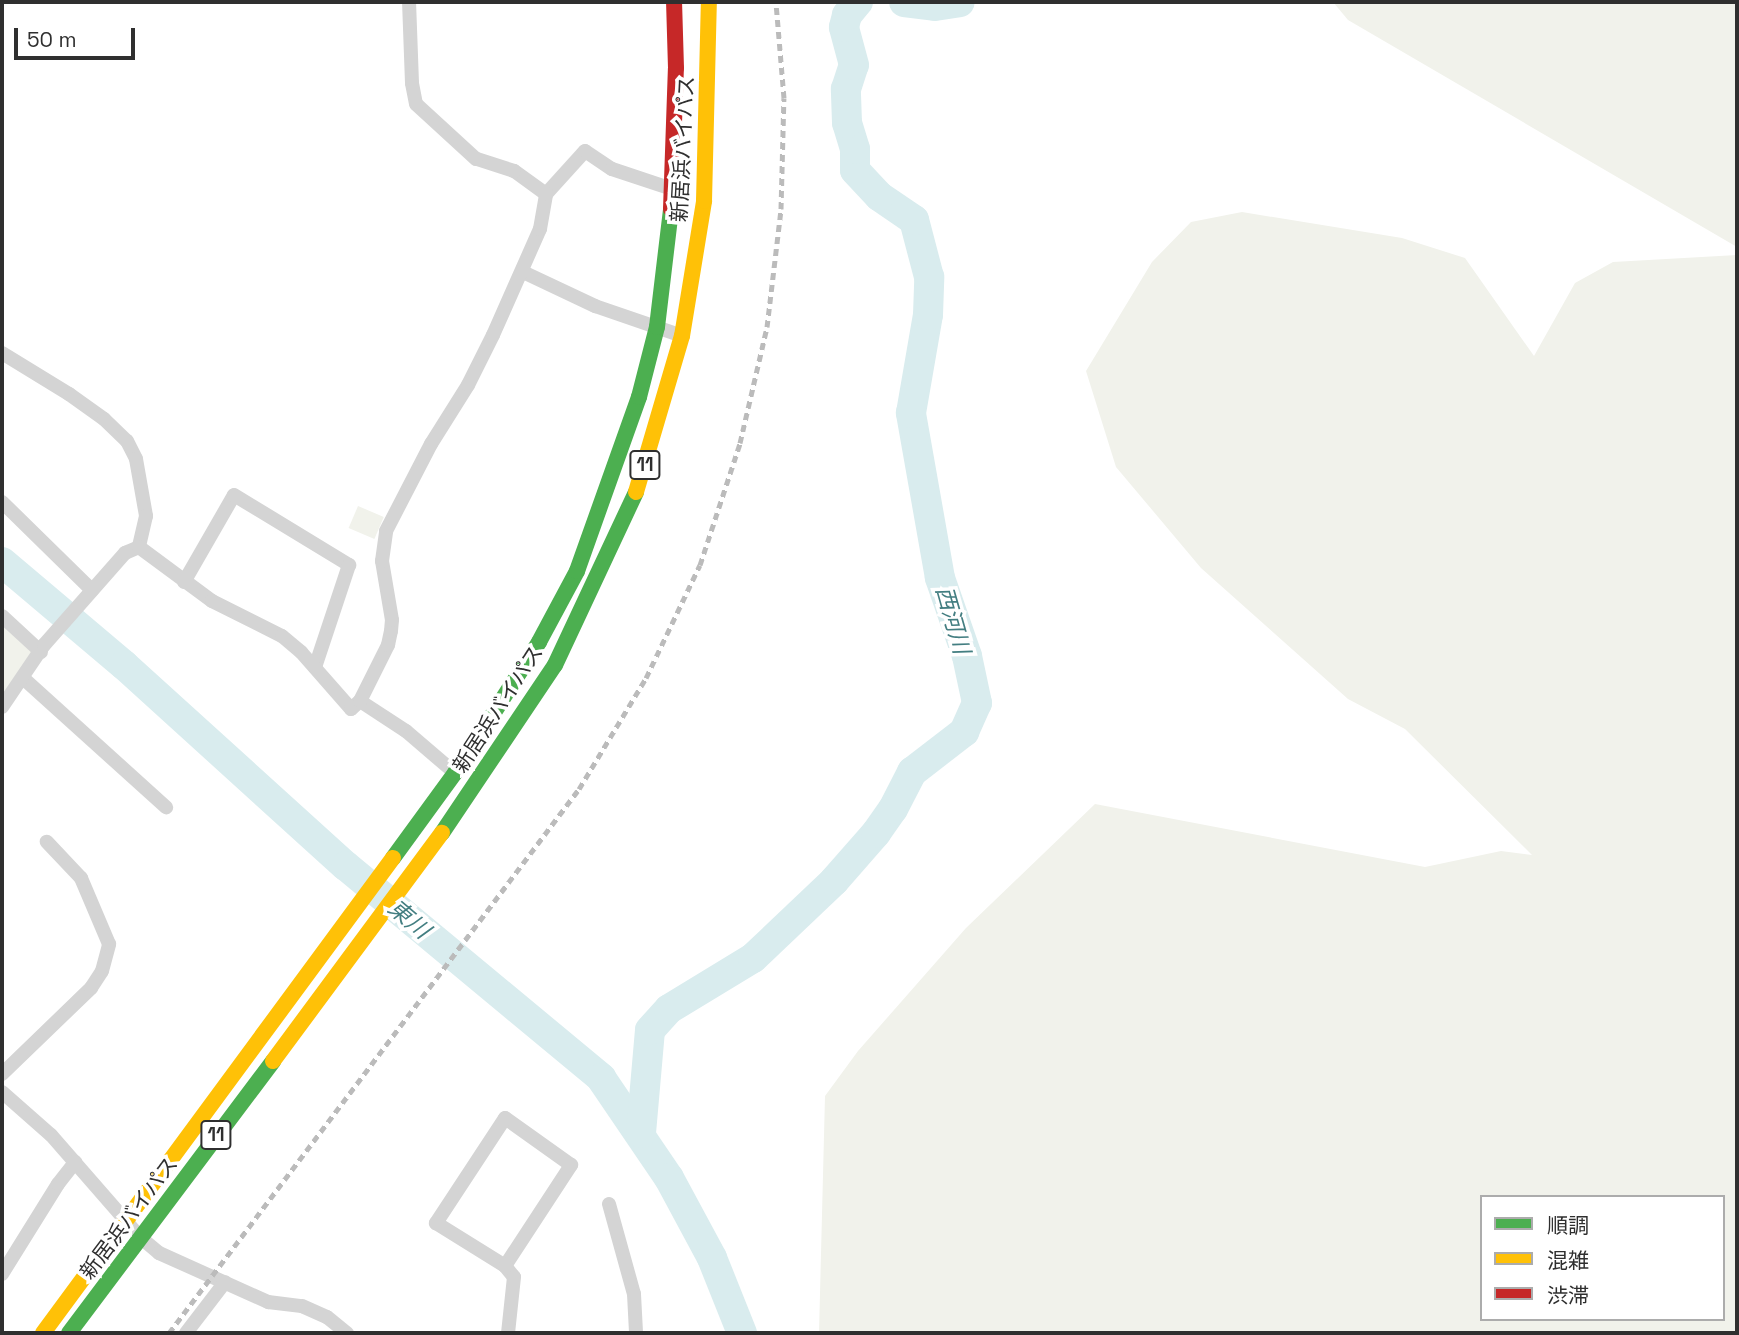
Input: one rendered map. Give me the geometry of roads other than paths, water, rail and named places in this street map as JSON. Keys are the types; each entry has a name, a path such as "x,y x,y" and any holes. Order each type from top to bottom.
{"main road":[{"path":"43,1333 455,773 539,642 577,571 639,397 657,327 672,189 676,68 674,2"},
{"name":"新居浜バイパス","path":"69,1333 415,873 555,665 639,486 682,336 704,201 709,2"}],"street":[{"path":"410,2 412,83 416,104 476,159 514,171 546,194"},
{"path":"139,547 212,601 282,636 315,667 351,709 360,701 388,645 391,631 392,620 382,561 386,531 430,444 468,386 523,272 540,229 546,194 585,151 612,169 672,189"},
{"path":"523,272 595,306 682,336"},
{"path":"2,353 69,394 104,419 127,441 136,459 146,516 139,547"},
{"path":"184,582 234,495 349,565 315,667"},
{"path":"2,502 89,594"},
{"path":"2,707 42,649 89,594 125,553 139,547"},
{"path":"2,616 42,649"},
{"path":"23,678 166,807"},
{"path":"360,701 406,731 455,773"},
{"path":"2,1074 91,988 102,971 109,944 81,878 47,842"},
{"path":"2,1092 51,1135 141,1237 159,1253 268,1302 302,1306 327,1317 347,1333"},
{"path":"505,1266 571,1165 505,1118 436,1223 505,1266 514,1277 508,1333"},
{"path":"2,1274 58,1184 75,1162"},
{"path":"609,1204 634,1294 636,1333"},
{"path":"186,1333 225,1282"}],"waterway":[{"name":"西河川","path":"641,1133 650,1030 669,1009 753,958 834,881 876,833 893,809 912,772 964,732 977,703 967,656 940,578 911,413 928,315 929,277 914,220 879,196 855,170 855,149 847,123 846,89 854,65 844,27 847,15 858,2"},
{"name":"西河川","path":"904,2 935,6 960,2"},
{"name":"東川","path":"2,562 124,665 346,866 601,1078 669,1178 712,1258 742,1333"}],"railway":[{"path":"169,1333 579,789 646,678 700,565 740,443 767,327 781,209 784,98 776,2"}]}
